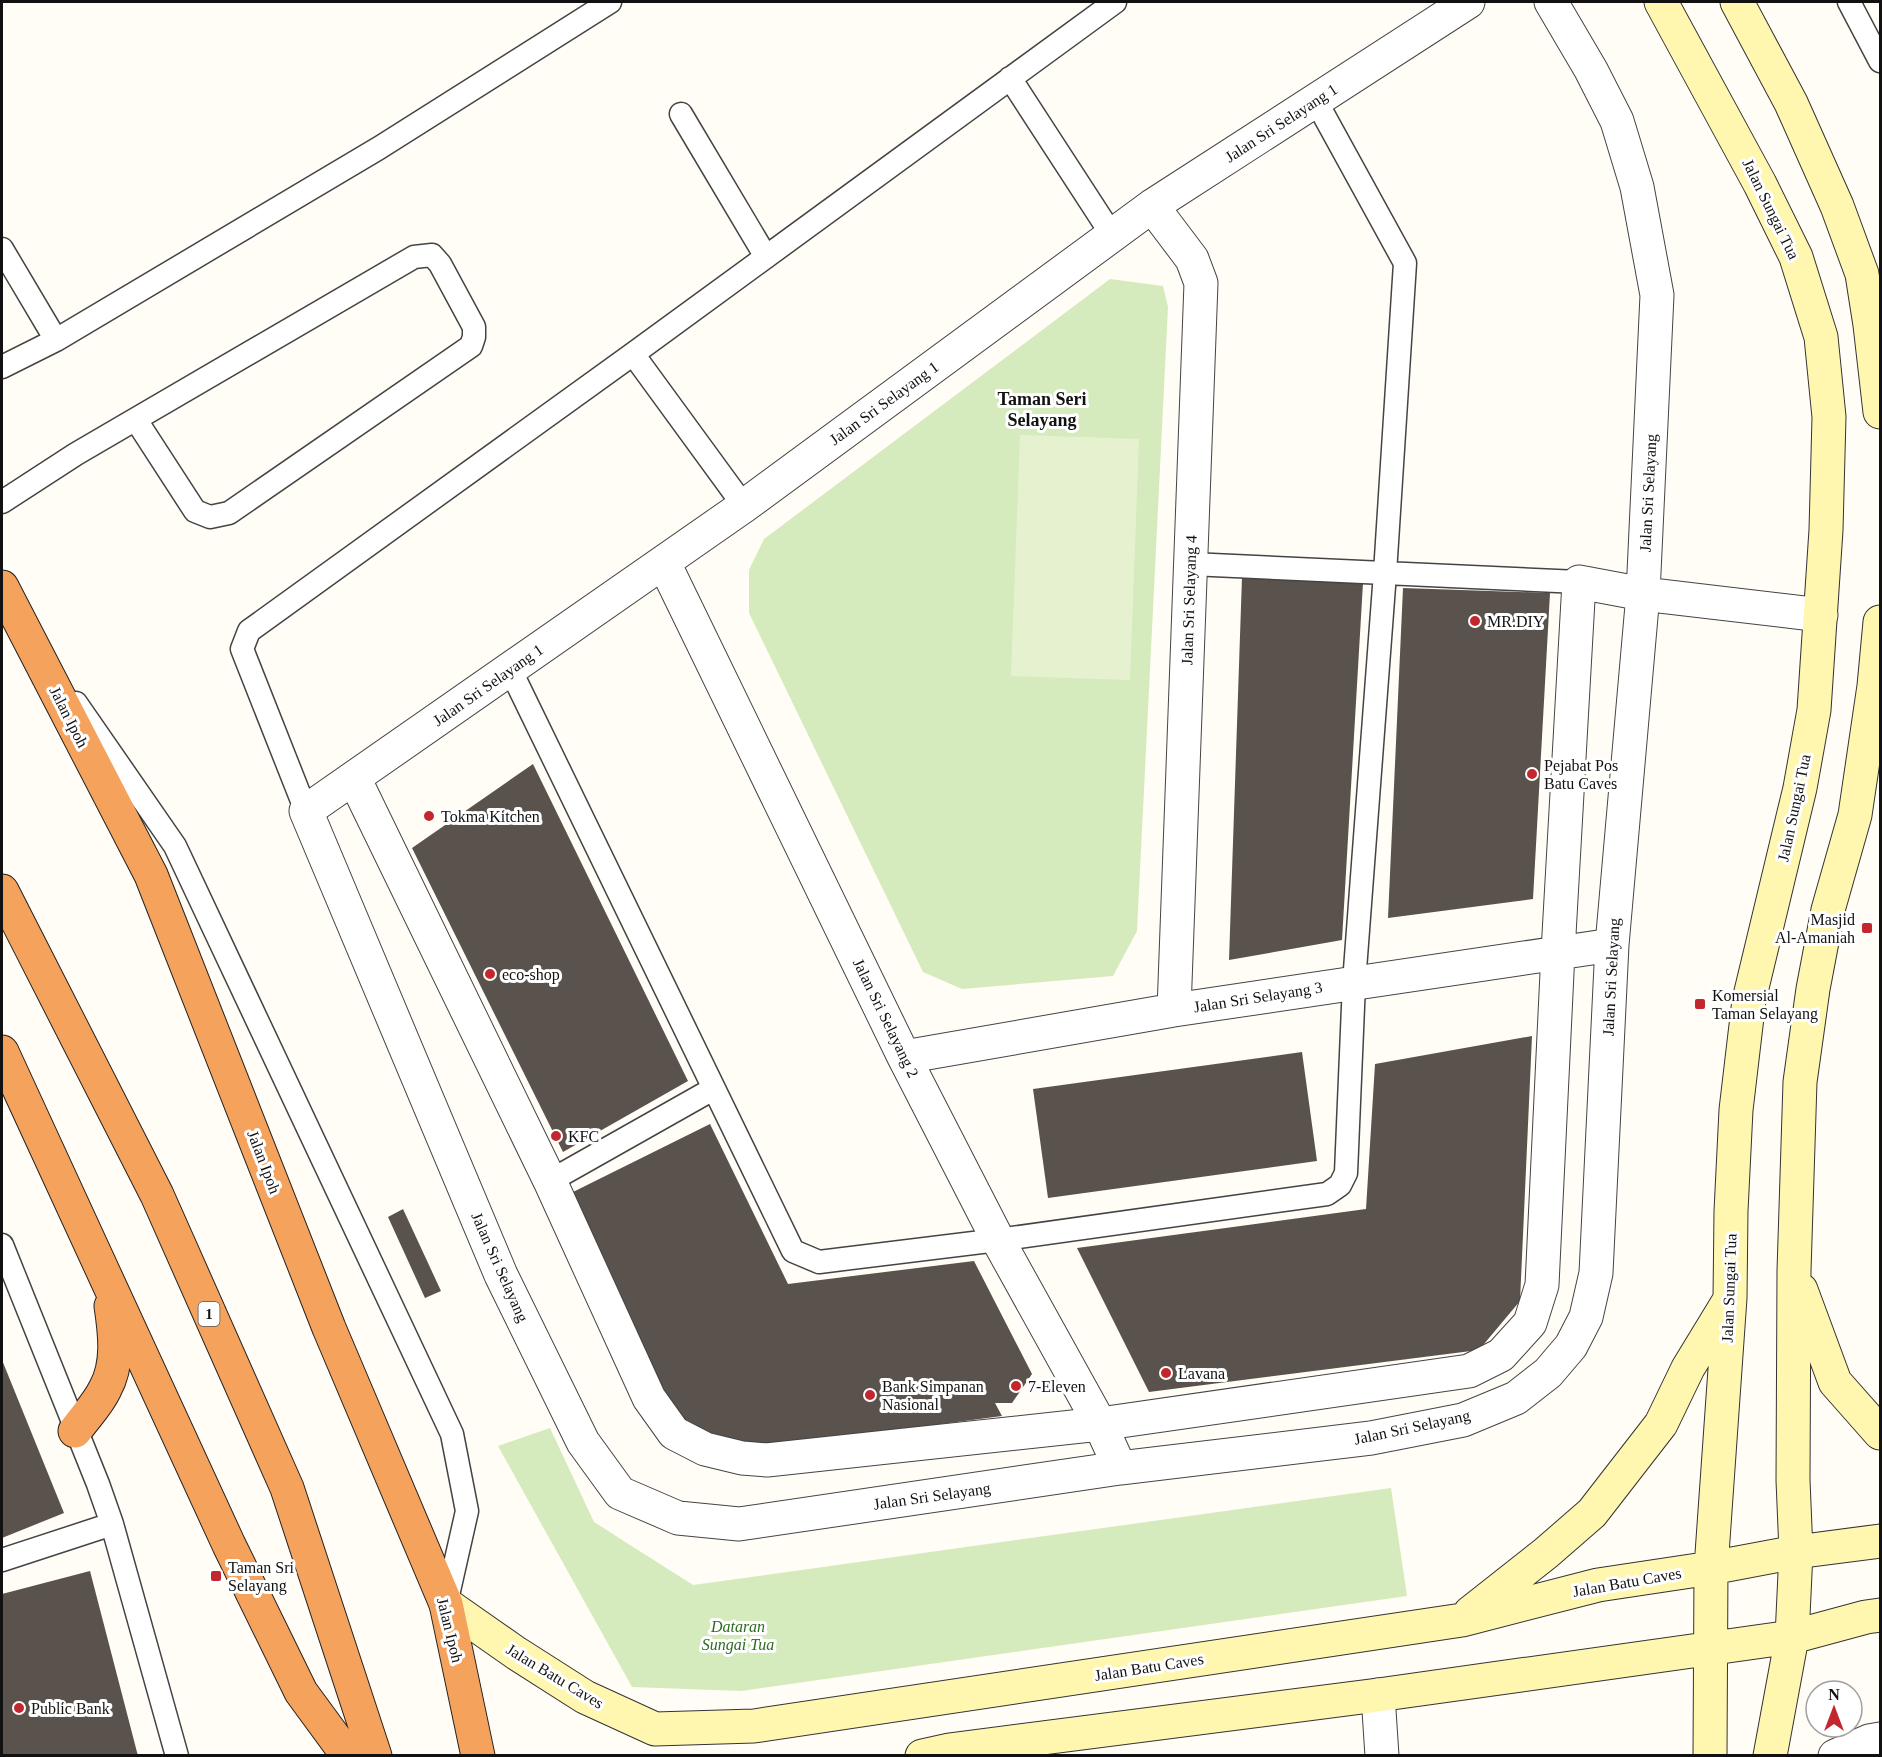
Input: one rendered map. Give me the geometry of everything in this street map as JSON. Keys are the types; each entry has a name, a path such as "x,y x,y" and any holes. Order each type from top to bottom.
{"highway":[{"name":"Jalan Ipoh","path":"2,587 151,875 329,1328 446,1604 478,1755"},
{"name":"1","path":"2,891 157,1195 286,1488 375,1755"},
{"path":"2,1052 224,1535 301,1692 348,1755"},
{"path":"75,1431 106,1388 115,1359 114,1328 106,1275"}],"main road":[{"name":"Jalan Sungai Tua","path":"1661,2 1760,184 1796,257 1821,337 1829,417 1826,530 1814,710 1800,788 1749,1000 1736,1110 1730,1298 1711,1568 1710,1755"},
{"path":"1737,2 1791,103 1837,206 1862,274 1875,325 1880,398"},
{"path":"1770,1755 1791,1637 1796,1552 1793,1480 1794,1271 1800,1082 1809,1012 1828,910 1855,815 1881,622"},
{"path":"1794,1271 1835,1382 1881,1433"},
{"path":"1462,1620 1592,1514 1661,1424 1688,1368 1730,1298"},
{"name":"Jalan Batu Caves","path":"446,1604 585,1697 655,1729 753,1726 1462,1620 1598,1585 1711,1568 1796,1552 1881,1541"},
{"path":"922,1755 1378,1695 1791,1637 1881,1615"}],"street":[{"name":"Jalan Sri Selayang 1","path":"306,812 744,506 1152,206 1468,2"},
{"name":"Jalan Sri Selayang","path":"306,812 501,1275 583,1442 620,1493 678,1518 739,1524 1120,1468 1371,1438 1462,1420 1515,1398 1548,1373 1571,1346 1586,1317 1596,1273 1612,945 1643,594 1657,295 1637,187 1617,121 1591,70 1551,2"},
{"name":"Jalan Sri Selayang 4","path":"1152,206 1192,259 1202,283 1174,1010"},
{"name":"Jalan Sri Selayang 2","path":"664,563 904,1057 998,1240 1100,1424 1120,1468"},
{"path":"354,778 550,1181 649,1398 674,1433 705,1449 742,1458 767,1460 1100,1424 1469,1371 1501,1355 1530,1323 1542,1285 1579,582 1643,594 1821,615"},
{"name":"Jalan Sri Selayang 3","path":"904,1057 1174,1010 1612,945"},
{"path":"1378,1695 1382,1755"},
{"path":"1835,1755 1869,1741 1881,1739"}],"lane":[{"path":"2,367 56,340 379,148 610,2"},
{"path":"306,812 242,649 249,631 1115,2"},
{"path":"1850,2 1881,61"},
{"path":"1010,78 1112,235"},
{"path":"510,669 793,1251 819,1262 998,1240 1327,1194 1340,1185 1346,1173 1354,982 1385,573 1405,263 1316,101"},
{"path":"681,114 766,257"},
{"path":"2,249 56,340"},
{"path":"2,502 76,454 414,257 432,255 440,264 474,327 471,346 230,513 210,517 195,510 136,420"},
{"path":"633,354 744,506"},
{"path":"1191,564 1579,582"},
{"path":"17,617 175,846 452,1434 467,1511 446,1604"},
{"path":"550,1181 713,1089"},
{"path":"2,1245 112,1524 177,1755"},
{"path":"2,1560 112,1524"}],"green space":[{"path":"1110,279 1163,286 1168,307 1137,931 1113,976 962,989 923,972 749,613 749,570 764,539"},
{"path":"1020,435 1139,439 1130,680 1011,676"},
{"name":"Dataran Sungai Tua","path":"550,1428 594,1522 693,1585 1391,1488 1407,1596 741,1691 632,1687 498,1446"}],"building":[{"path":"1242,577 1363,583 1342,940 1229,960"},
{"path":"1403,588 1550,593 1533,899 1388,918"},
{"path":"533,764 688,1081 563,1152 412,848"},
{"path":"1532,1036 1520,1301 1479,1350 1149,1392 1077,1248 1366,1209 1375,1064"},
{"path":"1302,1052 1317,1161 1048,1198 1033,1089"},
{"path":"710,1124 788,1284 974,1261 1032,1374 1012,1403 995,1403 1002,1416 737,1451 679,1428 573,1192"},
{"path":"403,1209 441,1291 425,1298 388,1217"},
{"path":"2,1360 64,1513 2,1538"},
{"path":"90,1571 138,1756 2,1756 2,1594"}],"place":[{"name":"MR.DIY","path":"1475,621"},
{"name":"Pejabat Pos Batu Caves","path":"1532,774"},
{"name":"Tokma Kitchen","path":"429,816"},
{"name":"Masjid Al-Amaniah","path":"1867,928"},
{"name":"eco-shop","path":"490,974"},
{"name":"Komersial Taman Selayang","path":"1700,1004"},
{"name":"KFC","path":"556,1136"},
{"name":"Lavana","path":"1166,1373"},
{"name":"7-Eleven","path":"1016,1386"},
{"name":"Bank Simpanan Nasional","path":"870,1395"},
{"name":"Taman Sri Selayang","path":"216,1576"},
{"name":"Public Bank","path":"19,1708"}],"district":[{"name":"Taman Seri Selayang","path":"1042,409"}]}
